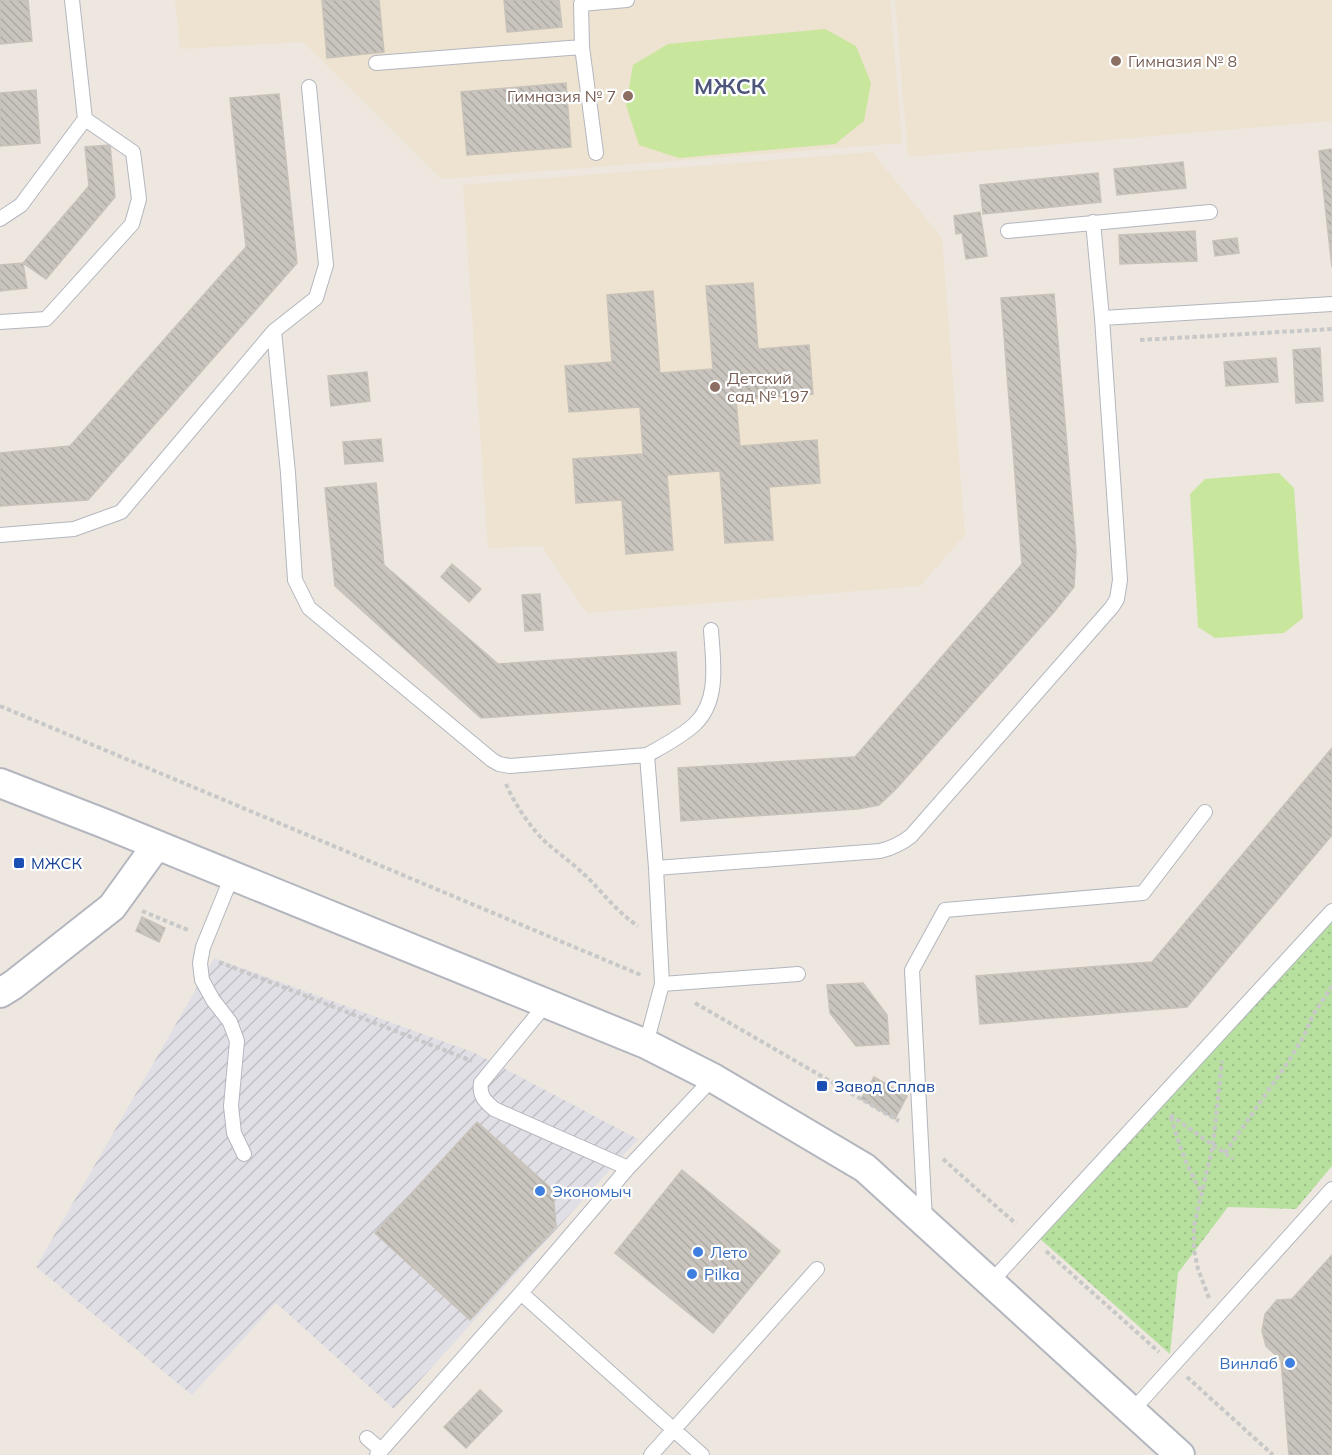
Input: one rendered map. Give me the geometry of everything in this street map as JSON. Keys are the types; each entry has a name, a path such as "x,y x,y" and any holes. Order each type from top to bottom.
{"street":[{"path":"0,783 646,1044 713,1078 864,1168 1180,1455"},
{"path":"0,993 112,907 156,846"}],"lane":[{"path":"0,219 21,205 85,119 72,0"},
{"path":"596,153 582,47 581,4 627,0"},
{"path":"376,63 582,47"},
{"path":"0,535 74,529 121,512 274,330 316,298 326,265 309,87"},
{"path":"0,322 45,319 132,224 139,199 133,152 85,119"},
{"path":"1008,231 1210,212"},
{"path":"656,868 892,849 911,836 1112,607 1117,599 1120,580 1094,222"},
{"path":"1101,318 1332,304"},
{"path":"274,330 288,473 295,580 309,608 492,760 510,766 647,755 690,728 705,710 711,698 714,681 711,630"},
{"path":"646,1044 662,984 647,755"},
{"path":"925,1224 912,970 945,910 1143,893 1205,812"},
{"path":"232,876 203,947 200,963 202,980 213,1000 230,1022 237,1041 231,1106 234,1133 244,1154"},
{"path":"990,1283 1332,911"},
{"path":"662,984 798,974"},
{"path":"546,1004 481,1083 480,1091 484,1100 494,1109 628,1168"},
{"path":"367,1438 379,1453 628,1168 713,1078"},
{"path":"1132,1411 1332,1189"},
{"path":"651,1455 817,1269"},
{"path":"521,1293 702,1455"}],"path":[{"path":"1140,340 1332,329"},
{"path":"499,764 514,802 547,844 584,874 626,918 643,929 659,933"},
{"path":"117,901 195,933 210,957 216,960 493,1069"},
{"path":"1225,1153 1288,1062 1304,1036 1312,1015 1332,986"},
{"path":"1216,1317 1198,1269 1194,1250 1194,1226 1213,1145 1225,1028"},
{"path":"1154,1105 1233,1159"},
{"path":"1171,1116 1185,1161 1202,1194"}],"shaded area":[{"name":"Гимназия № 7","path":"175,0 890,0 902,143 442,179 303,42 180,49"},
{"name":"Гимназия № 8","path":"895,0 1332,0 1332,121 908,157"},
{"name":"Детский сад № 197","path":"872,152 942,238 965,535 920,586 587,613 542,546 488,548 463,185"},
{"path":"214,958 475,1053 638,1139 394,1409 276,1303 192,1395 36,1267"}],"green space":[{"path":"825,29 856,46 871,83 864,121 835,144 679,158 639,145 626,105 633,65 668,44"},
{"path":"1279,473 1294,488 1303,618 1284,633 1215,638 1198,627 1190,494 1205,479"},
{"path":"1332,918 1332,1166 1296,1209 1228,1207 1178,1273 1170,1354 1038,1237"}],"building":[{"path":"0,0 28,0 32,41 0,44"},
{"path":"322,0 379,0 384,52 327,58"},
{"path":"504,0 559,0 562,27 507,32"},
{"path":"566,83 571,147 467,155 461,92"},
{"path":"36,90 40,143 0,146 0,93"},
{"path":"279,94 297,263 88,500 0,506 0,453 70,446 246,247 230,98"},
{"path":"110,145 115,197 46,279 23,263 89,186 85,147"},
{"path":"1332,149 1332,267 1319,151"},
{"path":"1183,162 1186,188 1117,195 1114,169"},
{"path":"1098,173 1101,202 983,214 980,185"},
{"path":"980,212 987,256 966,259 962,233 956,234 954,216"},
{"path":"1195,231 1197,261 1120,264 1119,235"},
{"path":"1237,238 1239,253 1215,256 1213,241"},
{"path":"23,263 27,288 0,291 0,265"},
{"path":"753,283 758,349 809,345 813,394 736,400 740,446 817,440 820,483 769,487 773,540 725,543 720,471 667,475 673,550 626,554 622,500 576,503 573,459 643,454 640,407 569,412 565,366 612,362 607,295 653,291 660,373 713,369 706,286"},
{"path":"1054,294 1076,551 1074,587 896,789 879,805 858,809 681,821 678,768 855,757 1022,564 1001,298"},
{"path":"1320,348 1323,401 1296,403 1293,350"},
{"path":"1276,358 1278,382 1226,386 1224,362"},
{"path":"367,372 370,401 331,406 328,376"},
{"path":"381,439 383,461 345,464 343,442"},
{"path":"376,483 384,565 498,664 676,652 680,704 481,718 335,586 325,488"},
{"path":"452,564 481,589 469,602 441,577"},
{"path":"540,594 543,630 525,631 522,595"},
{"path":"1332,748 1332,835 1187,1007 980,1024 976,976 1152,962"},
{"path":"142,917 165,928 159,942 136,931"},
{"path":"863,983 887,1015 889,1044 856,1046 830,1013 827,985"},
{"path":"874,1077 907,1096 895,1119 861,1099"},
{"path":"477,1122 553,1190 556,1226 470,1320 375,1233"},
{"name":"Лето","path":"682,1170 780,1251 713,1333 615,1253"},
{"path":"1332,1255 1332,1455 1289,1455 1281,1360 1266,1346 1262,1331 1265,1314 1277,1300 1292,1299"},
{"path":"480,1390 502,1411 466,1448 444,1427"}],"place":[{"name":"Гимназия № 8","path":"1116,61"},
{"name":"Гимназия № 7","path":"628,96"},
{"name":"Детский сад № 197","path":"715,387"},
{"name":"МЖСК","path":"19,863"},
{"name":"Завод Сплав","path":"822,1086"},
{"name":"Экономыч","path":"540,1191"},
{"name":"Лето","path":"698,1252"},
{"name":"Pilka","path":"692,1274"},
{"name":"Винлаб","path":"1290,1363"}],"district":[{"name":"МЖСК","path":"730,86"}]}
